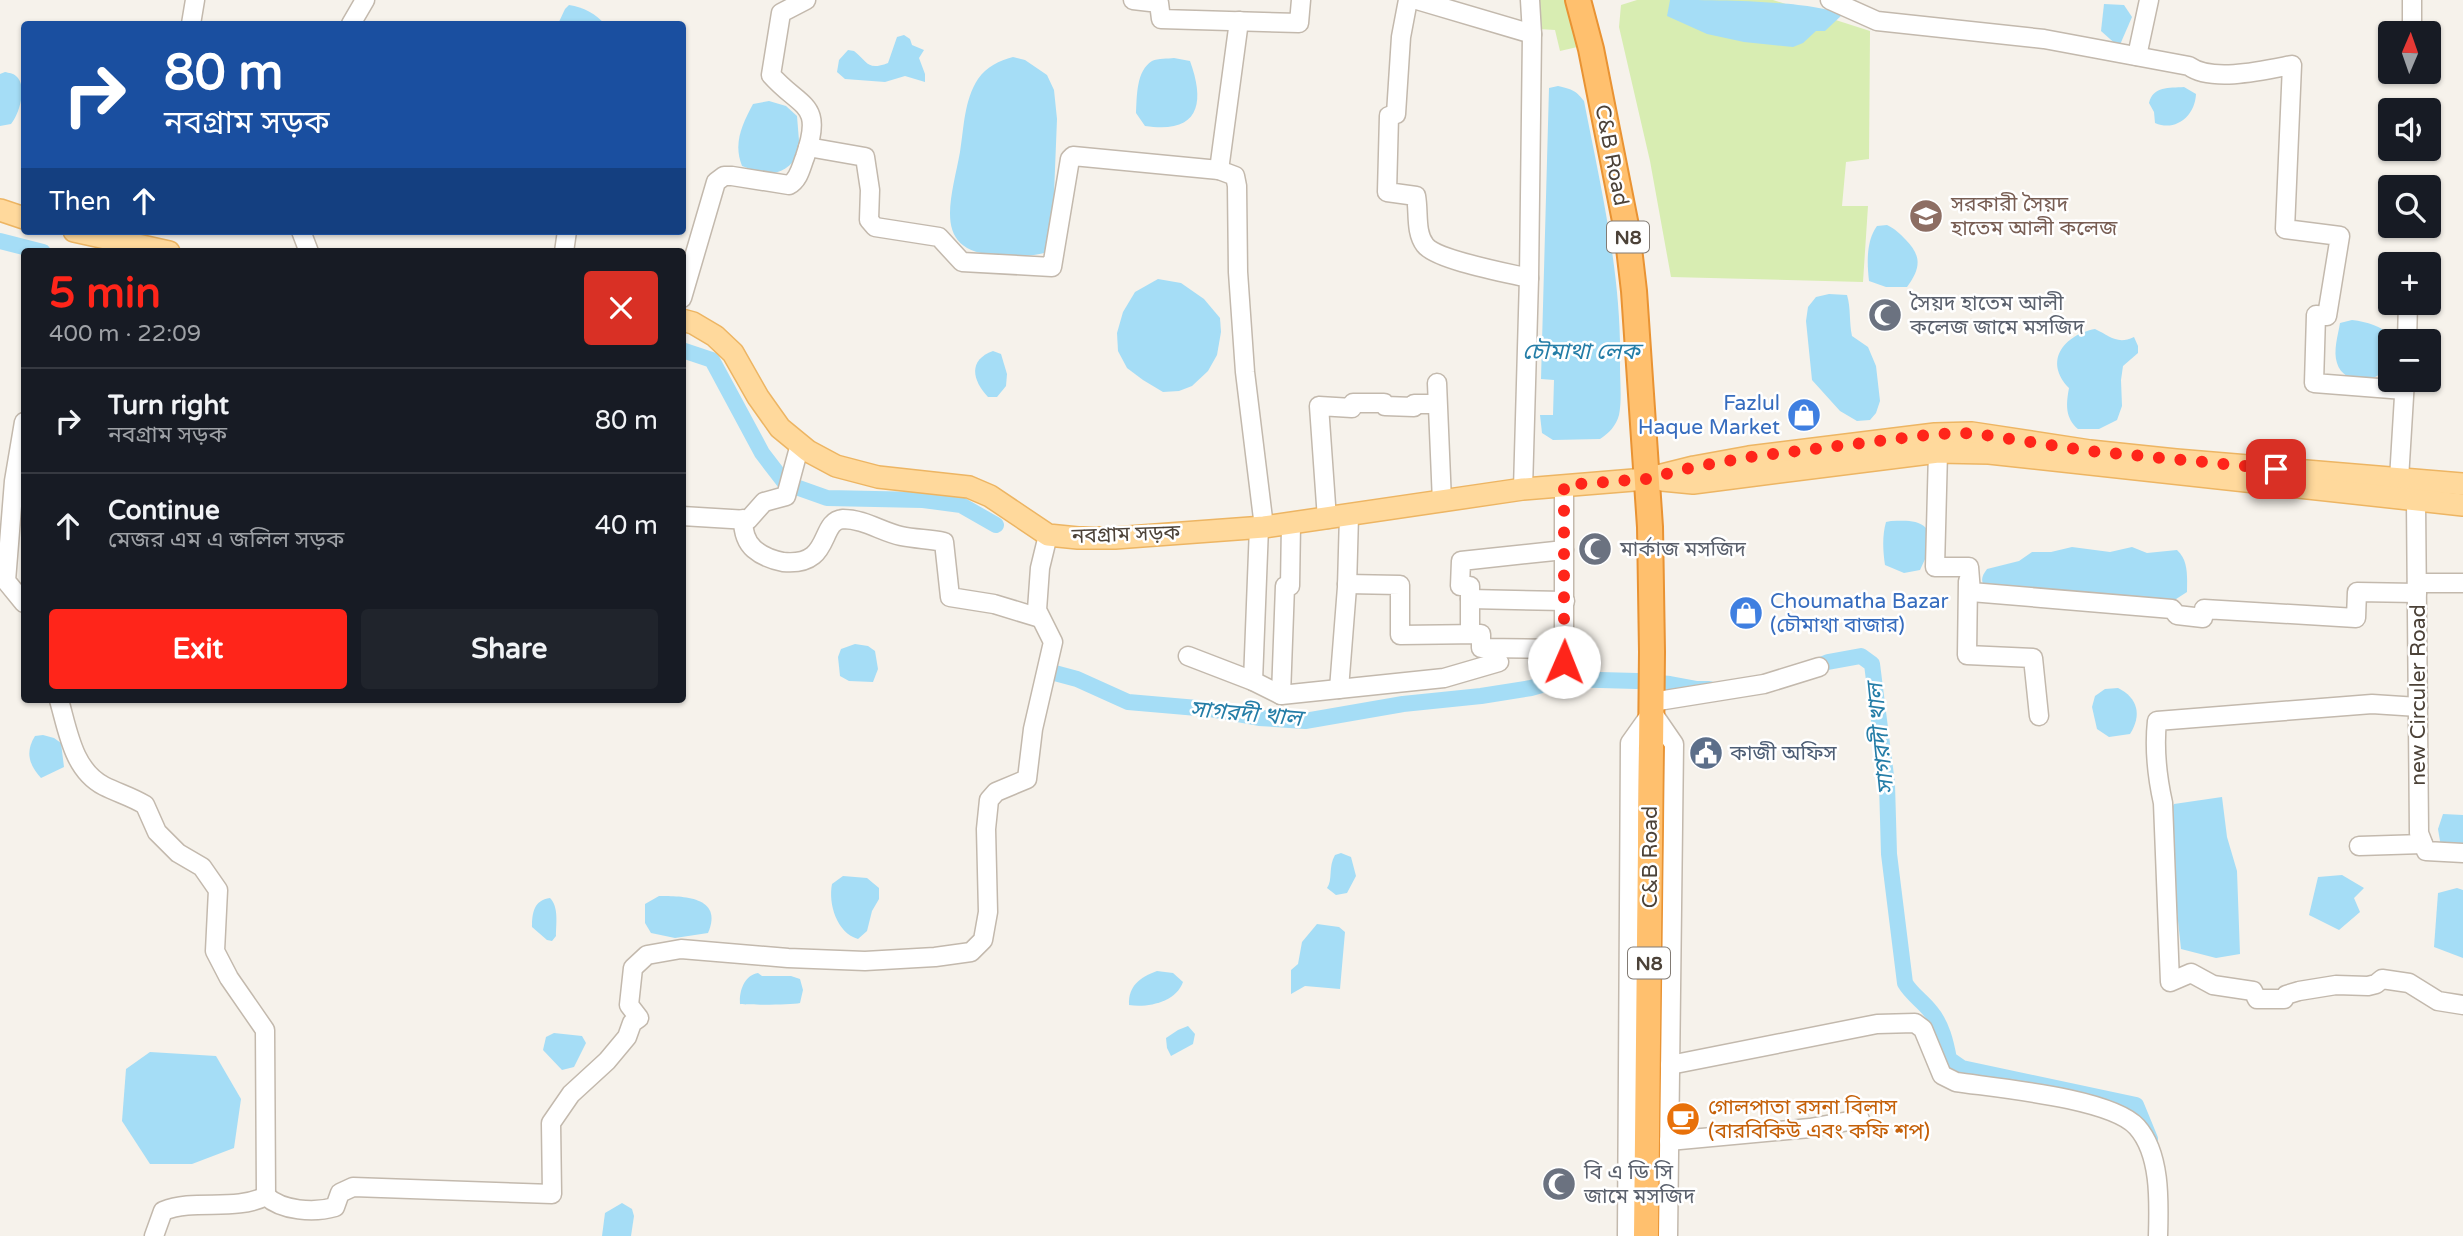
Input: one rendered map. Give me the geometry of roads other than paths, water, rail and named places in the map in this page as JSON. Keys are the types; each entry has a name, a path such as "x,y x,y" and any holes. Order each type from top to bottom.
{"highway":[{"name":"C&B Road","path":"1578,0 1591,50 1627,231 1634,290 1650,527 1652,701 1646,1236"},
{"name":"C&B Road","path":"1594,0 1643,225 1651,291 1646,479"}],"main road":[{"path":"0,210 21,217"},
{"path":"112,235 141,238 161,248"},
{"name":"নবগ্রাম সড়ক","path":"686,321 715,336 733,352 758,397 780,428 808,451 836,466 878,477 969,487 990,496 1048,535 1115,538 1262,527 1523,489 1646,479"},
{"path":"1646,479 1749,457 1935,434 1972,433 2090,451 2176,460 2463,484"},
{"path":"1646,479 1693,483 1938,452 1989,453 2416,502 2463,505"}],"street":[{"path":"192,21 195,0"},
{"path":"352,21 363,0"},
{"path":"686,284 716,182 724,176 732,176 789,185 794,183 799,175 814,120 805,105 771,75 781,13 806,0"},
{"path":"1133,0 1159,3 1161,19 1278,24 1299,23 1301,0"},
{"path":"1408,0 1401,37 1396,114 1389,116 1387,192 1416,197 1419,233 1432,252 1529,278"},
{"path":"1417,0 1532,34"},
{"path":"1523,489 1529,278 1532,34 1530,0"},
{"path":"1830,0 1877,21 2044,39 2189,66 2197,71 2252,73 2292,65 2285,229 2340,236 2327,316 2316,315 2314,383 2378,384"},
{"path":"2137,56 2149,0"},
{"path":"2412,0 2412,21"},
{"path":"1219,170 1239,21"},
{"path":"808,147 865,157 871,224 875,227 939,237 962,262 1052,267 1070,159 1073,156 1219,170 1235,176 1245,372 1262,527 1253,681"},
{"path":"1437,383 1442,502"},
{"path":"2399,479 2405,392"},
{"path":"1327,519 1319,406 1352,408 1353,403 1384,403 1385,406 1414,407 1415,404 1437,404"},
{"path":"21,440 14,481 6,581 21,599"},
{"path":"686,516 748,520 764,502 786,496 800,444"},
{"path":"1938,452 1935,567 1969,567"},
{"path":"1347,584 1400,585 1400,635 1480,634 1480,648 1564,655 1564,485"},
{"name":"new Circuler Road","path":"2416,502 2419,833 2423,844"},
{"path":"1339,689 1349,515"},
{"path":"743,519 750,545 761,555 781,561 797,562 818,553 832,524 841,519 858,521 902,537 944,542 950,597 994,604 1040,618"},
{"path":"1281,695 1285,586 1290,586 1291,524"},
{"path":"60,703 72,747 83,770 103,786 145,805 157,832 178,853 202,867 218,890 215,951 229,978 265,1030 266,1196 275,1204 319,1212 335,1207 340,1193 353,1187 552,1194 551,1123 571,1094 607,1061 627,1037 632,1023 639,1018 629,1005 629,992 633,968 647,956 681,949 865,961 971,952 983,940 988,912 986,829 989,800 996,792 1027,779 1033,729 1052,642 1037,610 1040,568 1048,535"},
{"path":"1470,633 1470,586 1460,586 1461,561 1564,551"},
{"path":"1969,567 1971,592 2172,609 2177,615 2203,618 2204,609 2356,618 2357,592 2463,583"},
{"path":"1969,567 1967,656 2033,657 2039,716"},
{"path":"1470,599 1565,601"},
{"path":"1188,656 1281,695 1444,678 1499,662"},
{"path":"1652,701 1764,684 1819,667"},
{"path":"1652,701 1674,744 1668,1236"},
{"path":"1627,1236 1630,743 1652,701"},
{"path":"2418,707 2372,704 2157,721 2155,740 2157,779 2163,803 2170,982 2191,973 2213,985 2253,991 2257,999 2280,1000 2299,990 2336,985 2368,986 2382,979 2409,983 2438,1001 2463,1005"},
{"path":"2359,846 2423,844 2426,851 2463,853"},
{"path":"1670,1065 1877,1024 1915,1023 1923,1029 1942,1075 1956,1082 2080,1101 2111,1112 2137,1126 2152,1153 2158,1236"},
{"path":"1669,1141 1810,1128 1860,1119"},
{"path":"153,1236 163,1211 177,1205 253,1202 266,1196"}],"water":[{"path":"1670,0 1809,6 1842,15 1825,31 1816,31 1803,43 1793,47 1744,42 1707,34 1667,16"},
{"path":"2104,4 2124,5 2132,17 2119,47 2101,31"},
{"path":"569,5 580,7 602,21 559,21"},
{"path":"904,35 910,39 912,45 924,50 919,58 925,82 905,76 885,82 845,79 837,72 839,60 848,50 854,51 872,66 888,63 897,37"},
{"path":"1013,57 1025,60 1047,75 1054,90 1057,119 1052,244 1048,252 1030,255 978,252 963,245 954,235 950,222 950,206 965,114 973,87 989,67"},
{"path":"1174,58 1190,61 1197,91 1197,103 1193,113 1187,121 1177,125 1145,126 1136,113 1140,77 1152,61"},
{"path":"5,72 16,76 20,81 21,98 14,120 11,124 0,126 0,74"},
{"name":"চৌমাথা লেক","path":"1558,86 1575,92 1584,101 1603,199 1618,299 1619,415 1609,432 1600,439 1553,440 1542,433 1540,415 1553,415 1554,380 1541,379 1549,88"},
{"path":"2184,87 2196,94 2188,115 2177,124 2155,123 2154,112 2149,103 2154,93 2162,89"},
{"path":"769,101 786,106 797,116 800,153 787,167 774,173 742,166 738,150 742,127 753,104"},
{"path":"1887,225 1911,245 1917,257 1915,274 1907,287 1886,287 1869,281 1871,238 1877,226"},
{"path":"1158,279 1181,283 1204,299 1220,318 1221,332 1217,355 1208,371 1192,386 1179,391 1163,392 1143,380 1127,368 1118,351 1117,333 1123,312 1135,292"},
{"path":"1829,294 1847,295 1852,336 1868,347 1876,366 1880,401 1870,420 1857,421 1840,411 1812,380 1806,321 1808,307 1816,297"},
{"path":"2352,320 2381,329 2378,329 2378,375 2367,380 2352,379 2340,370 2336,348 2340,323"},
{"path":"2095,329 2118,340 2134,337 2138,353 2123,366 2122,406 2117,420 2099,429 2078,429 2069,415 2069,388 2061,378 2058,359 2066,343"},
{"path":"993,351 1001,354 1007,374 1006,386 997,397 988,397 979,384 975,371 979,360"},
{"path":"1886,522 1914,522 1926,528 1927,555 1920,570 1904,573 1885,565 1884,533"},
{"path":"2072,547 2110,552 2132,547 2147,553 2177,550 2185,564 2187,592 2173,601 1985,587 1982,582 1987,569 2019,561 2032,552 2051,552"},
{"path":"855,644 868,646 875,651 878,669 873,682 849,681 840,676 838,657 841,649"},
{"path":"2118,688 2134,702 2136,720 2130,734 2109,737 2097,729 2092,707 2095,696 2105,689"},
{"path":"43,735 61,743 64,767 41,778 31,763 29,753 35,736"},
{"path":"2222,797 2227,837 2237,871 2240,954 2216,958 2181,949 2167,818 2174,804"},
{"path":"2443,814 2463,815 2463,849 2441,847 2438,829"},
{"path":"1341,853 1351,857 1356,876 1347,893 1336,895 1327,888 1335,855"},
{"path":"2342,875 2364,888 2354,898 2360,912 2339,930 2309,915 2318,877"},
{"path":"843,876 867,878 879,888 879,899 872,911 867,931 858,939 839,924 833,909 832,884"},
{"path":"2457,888 2463,890 2463,958 2434,947 2438,893"},
{"path":"659,896 689,898 706,905 711,921 708,933 675,938 651,933 645,923 645,904"},
{"path":"550,898 555,906 556,916 556,936 552,941 532,927 537,904"},
{"path":"1317,924 1339,927 1345,932 1340,989 1305,986 1291,994 1291,970 1298,964 1302,942"},
{"path":"1157,971 1173,973 1183,982 1179,989 1160,1002 1129,1005 1129,998 1136,983"},
{"path":"753,974 762,976 791,976 800,979 803,990 800,1003 740,1004 744,984"},
{"path":"1188,1026 1195,1034 1193,1044 1171,1056 1166,1038"},
{"path":"554,1033 582,1036 586,1043 574,1067 562,1070 543,1050 546,1037"},
{"path":"150,1052 216,1056 241,1099 234,1148 192,1164 150,1164 122,1121 126,1069"},
{"path":"622,1203 632,1209 634,1216 631,1236 602,1236 605,1213"}],"waterway":[{"path":"0,241 27,248"},
{"path":"686,351 712,360 762,453 785,483"},
{"path":"796,487 827,498 923,500 961,505 996,525"},
{"name":"সাগরদী খাল","path":"1809,670 1828,662 1861,656 1872,664 1887,784 1889,854 1905,983 1938,1023 1949,1059 1962,1068 2136,1105 2150,1139"},
{"name":"সাগরদী খাল","path":"1051,672 1077,679 1128,702 1305,721 1403,704 1531,688 1563,679 1637,681 1709,689"}],"place":[{"name":"সরকারী সৈয়দ হাতেম আলী কলেজ","path":"1926,216"},
{"name":"সৈয়দ হাতেম আলী কলেজ জামে মসজিদ","path":"1885,315"},
{"name":"Fazlul Haque Market","path":"1804,415"},
{"name":"মার্কাজ মসজিদ","path":"1595,549"},
{"name":"Choumatha Bazar (চৌমাথা বাজার)","path":"1746,613"},
{"name":"কাজী অফিস","path":"1706,753"},
{"name":"গোলপাতা রসনা বিলাস (বারবিকিউ এবং কফি শপ)","path":"1683,1119"},
{"name":"বি এ ডি সি জামে মসজিদ","path":"1559,1184"}]}
